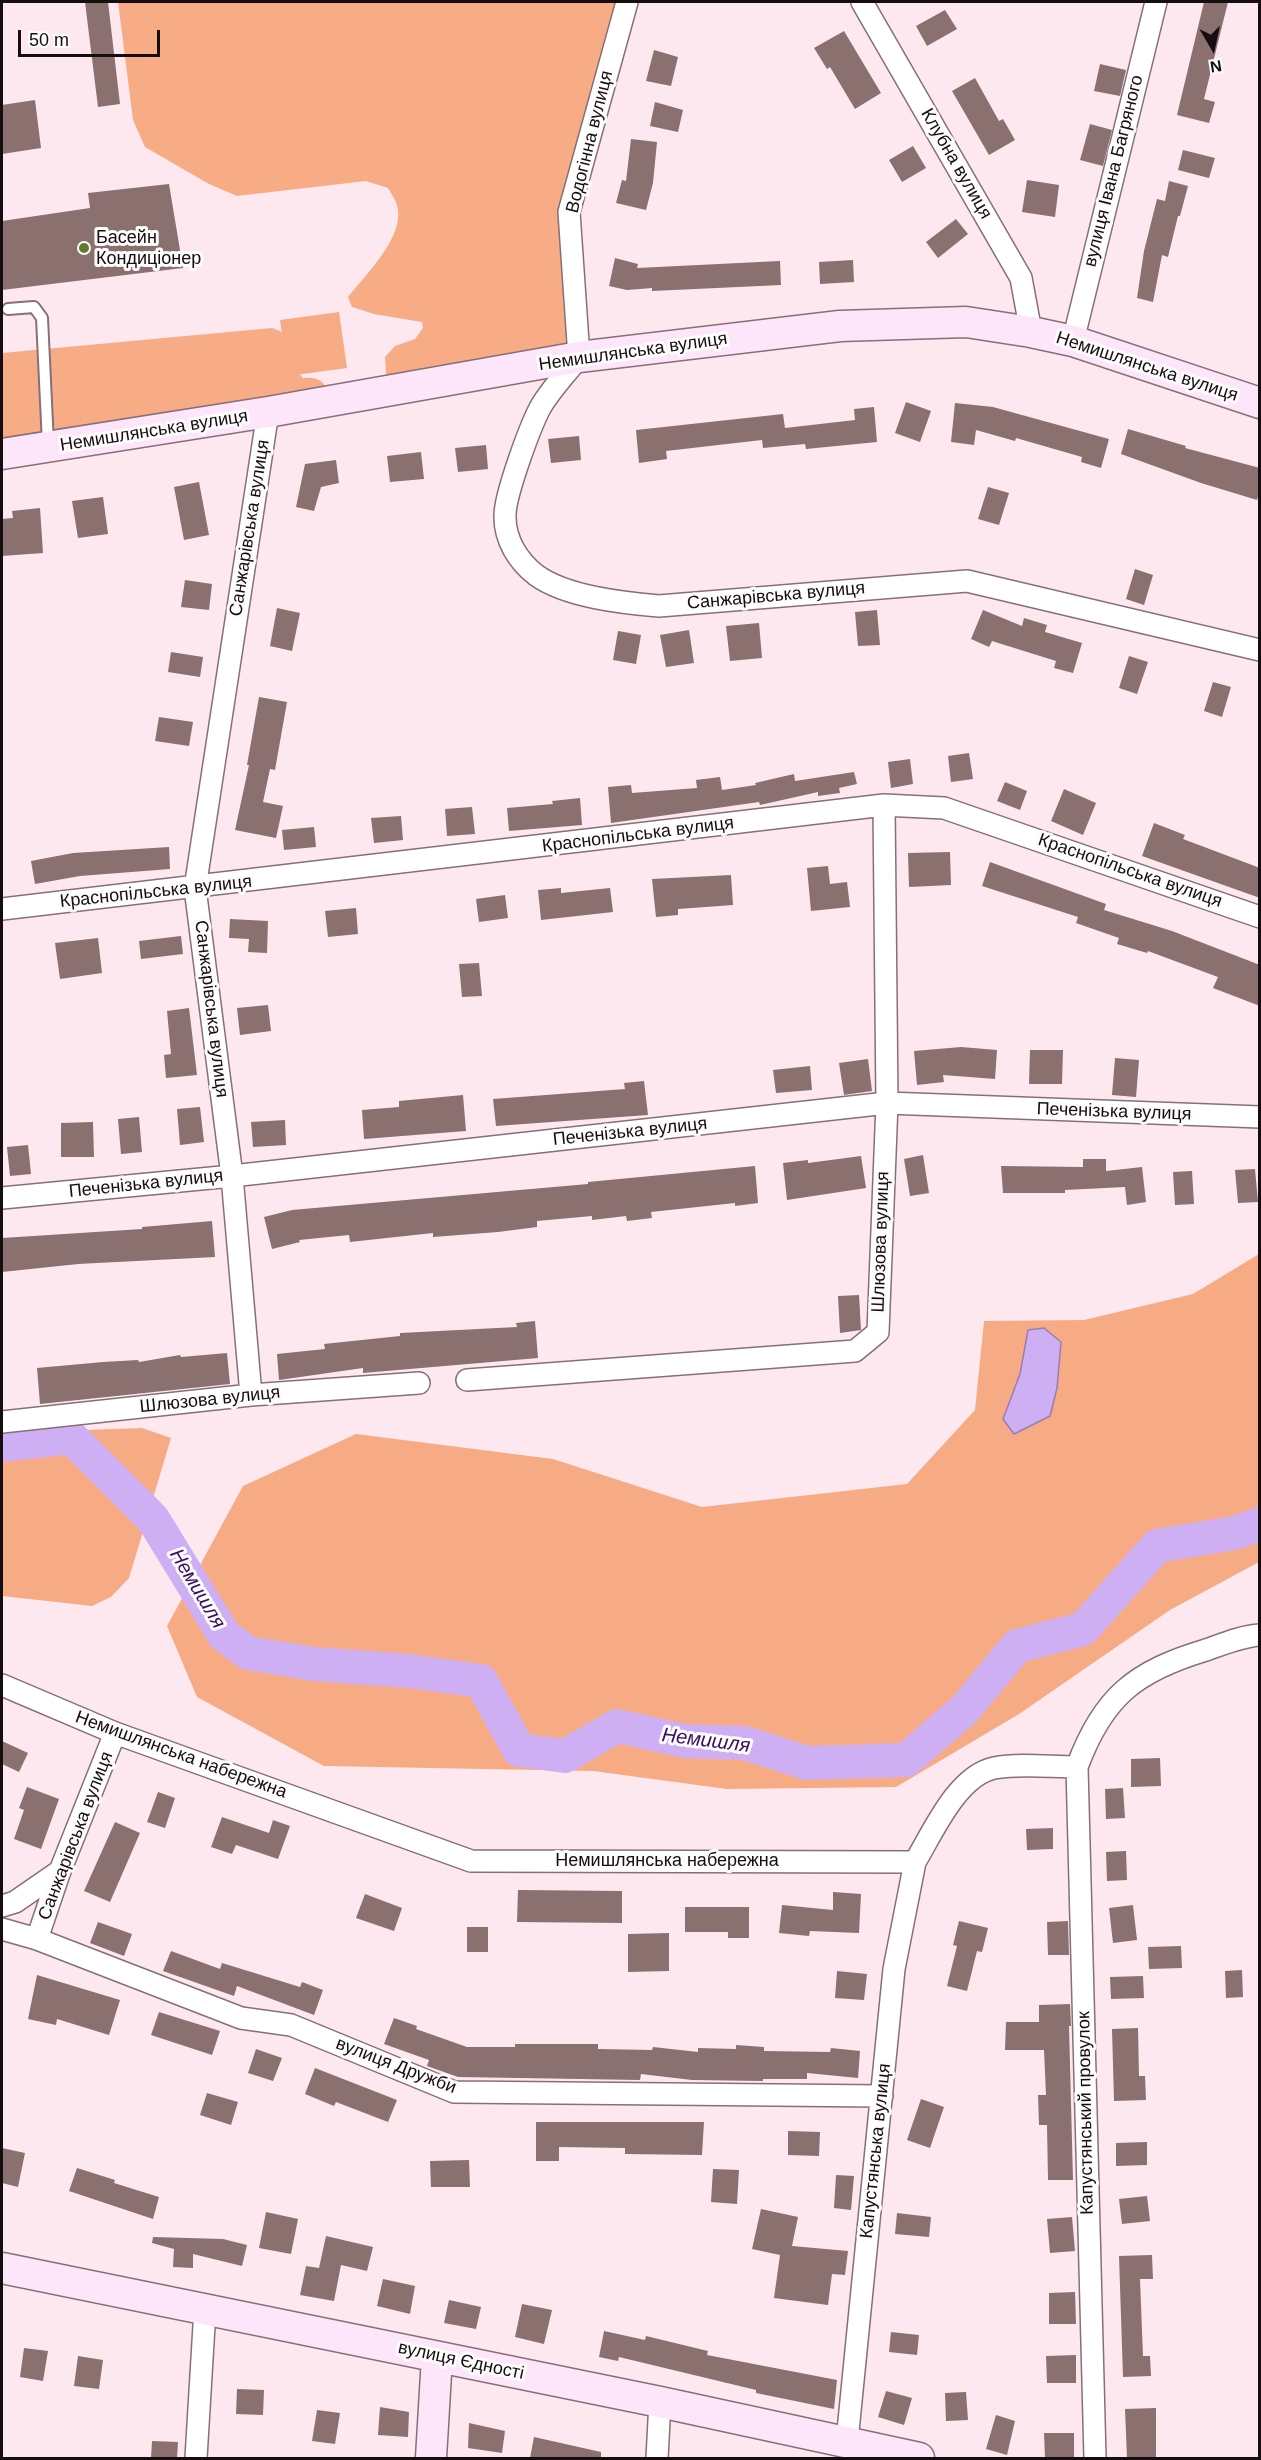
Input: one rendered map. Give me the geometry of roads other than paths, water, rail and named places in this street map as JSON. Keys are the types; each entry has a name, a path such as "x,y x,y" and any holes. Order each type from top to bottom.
{"street":[{"name":"Водогінна вулиця","path":"579,357 569,212 627,2"},
{"name":"Клубна вулиця","path":"862,2 1021,278 1031,332"},
{"name":"вулиця Івана Багряного","path":"1072,341 1156,2"},
{"name":"Немишлянська вулиця","path":"2,454 268,412 579,357 840,326 966,322 1031,332 1072,341 1260,403"},
{"name":"Санжарівська вулиця","path":"579,357 540,408 520,455 504,515 508,539 518,557 537,576 575,592 618,602 659,606 967,581 1260,650"},
{"name":"Санжарівська вулиця","path":"251,1395 232,1176 195,888 268,412"},
{"name":"Краснопільська вулиця","path":"2,909 884,806 944,808 1260,917"},
{"name":"Шлюзова вулиця","path":"467,1380 855,1351 878,1332 887,1103 884,806"},
{"name":"Печенізька вулиця","path":"2,1198 232,1176 887,1103 1260,1117"},
{"name":"Шлюзова вулиця","path":"2,1422 251,1395 419,1383"},
{"path":"915,1862 961,1788 975,1776 991,1768 1009,1766 1077,1767 1086,1744 1106,1707 1137,1678 1174,1660 1260,1635"},
{"name":"Немишлянська набережна","path":"2,1684 115,1733 471,1861 915,1862"},
{"name":"Санжарівська вулиця","path":"37,1939 60,1871 115,1733"},
{"name":"Капустянський провулок","path":"1077,1767 1095,2458"},
{"name":"Капустянська вулиця","path":"847,2441 894,1969 915,1862"},
{"path":"2,1906 15,1902 60,1871"},
{"name":"вулиця Дружби","path":"2,1929 37,1939 241,2018 291,2025 454,2092 882,2096"},
{"name":"вулиця Єдності","path":"2,2268 847,2441 885,2454 919,2458"},
{"path":"196,2458 205,2309"},
{"path":"431,2458 437,2357"},
{"path":"657,2458 660,2402"}],"lane":[{"path":"8,309 34,307 42,318 48,448"}],"waterway":[{"name":"Немишля","path":"2,1445 71,1437 153,1519 224,1635 248,1653 314,1664 409,1671 481,1681 519,1750 565,1756 617,1726 685,1741 745,1743 807,1763 906,1760 964,1710 1017,1646 1083,1629 1157,1546 1234,1533 1260,1524"}],"place":[{"name":"Басейн Кондиціонер","path":"84,248"}]}
